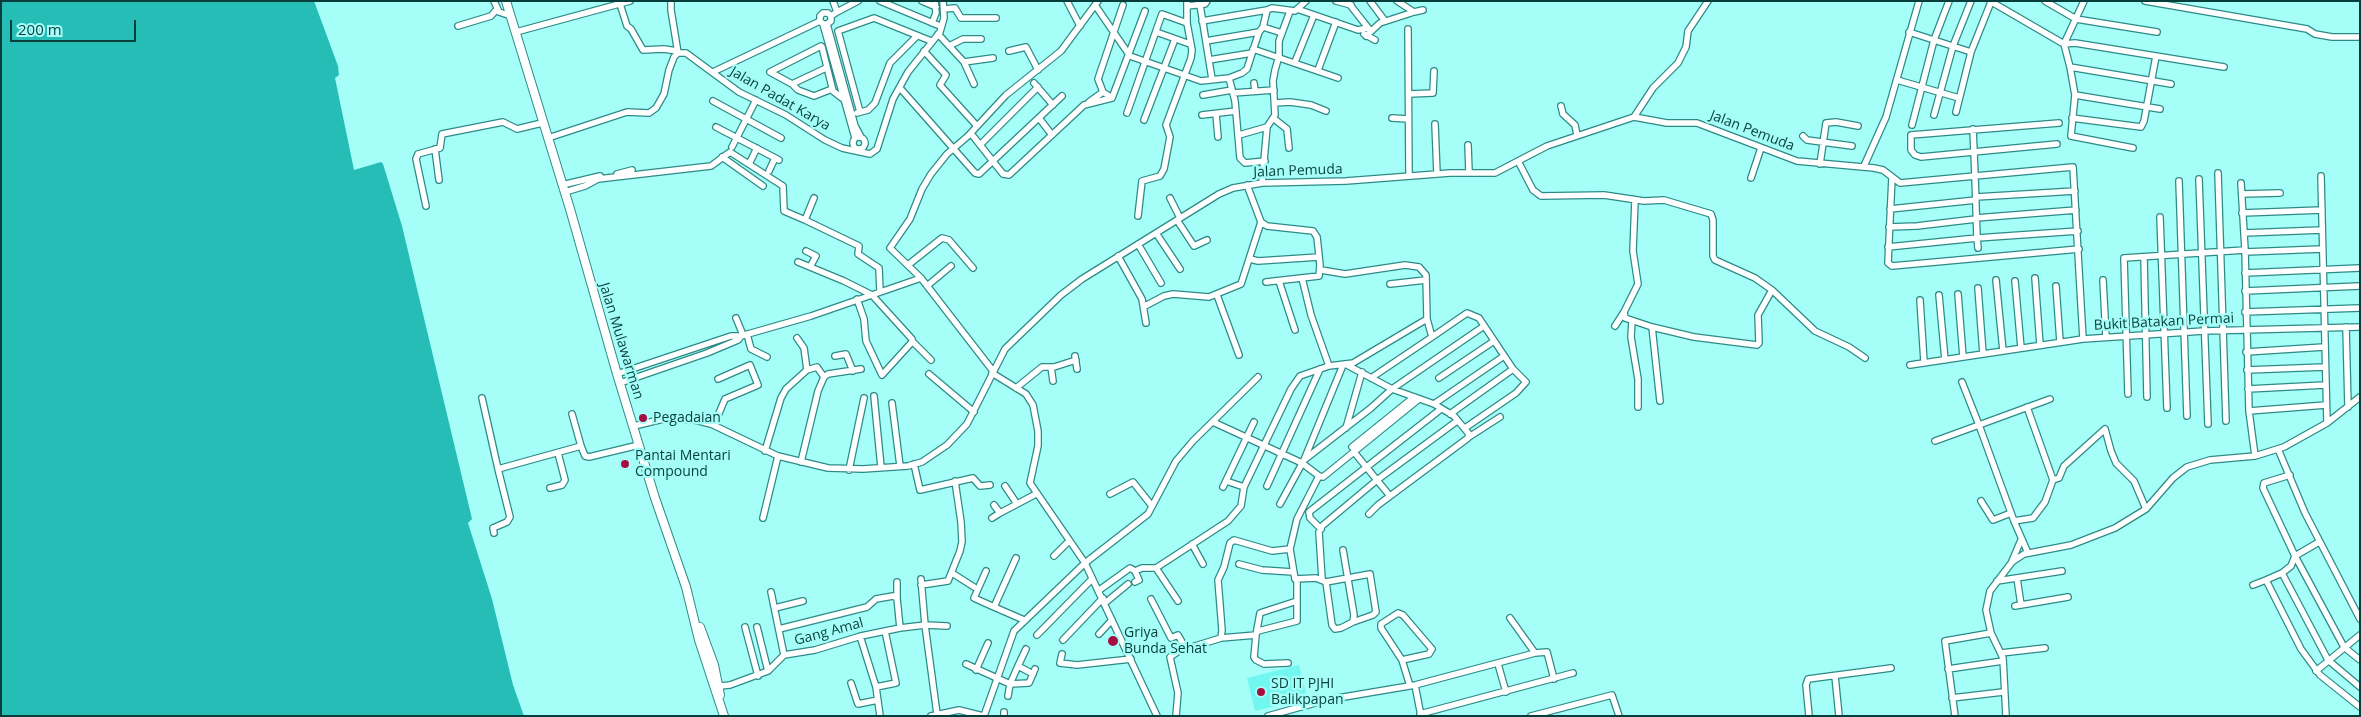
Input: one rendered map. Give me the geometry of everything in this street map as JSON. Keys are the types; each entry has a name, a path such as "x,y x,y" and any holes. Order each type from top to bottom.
{"highway":[{"name":"Jalan Mulawarman","path":"506,1 617,374 711,666"},
{"path":"711,666 720,686 720,699 724,716"},
{"path":"711,666 713,685 720,699"}],"street":[{"path":"494,1 497,9 502,14 511,16"},
{"path":"601,1 604,9"},
{"path":"516,32 630,1"},
{"path":"548,138 627,112 649,113 656,108 664,94 669,70 678,52 671,1"},
{"path":"833,1 837,12"},
{"path":"713,72 831,21 831,16 858,1"},
{"path":"880,1 940,26"},
{"path":"922,1 936,4 932,23"},
{"path":"823,23 842,98 858,137 864,140 866,152 877,149 893,99 908,72 938,34 943,24 943,1"},
{"path":"1067,1 1080,26"},
{"path":"1138,216 1142,182 1160,176 1164,169 1170,137 1166,125 1191,58 1186,3 1200,5 1205,4 1207,1"},
{"path":"1202,21 1272,8 1290,11 1297,9 1306,1"},
{"path":"1336,1 1349,3 1369,29"},
{"path":"1370,1 1385,22"},
{"path":"1634,117 1653,88 1678,63 1686,47 1688,31 1708,1"},
{"path":"1864,166 1886,117 1919,1"},
{"path":"1912,125 1934,40 1949,1"},
{"path":"1934,115 1953,46 1971,1"},
{"path":"2045,1 2076,19 2157,32"},
{"path":"2084,1 2064,44 2075,95 2071,136 2133,148"},
{"path":"2145,1 2307,29 2315,34 2332,37 2360,37"},
{"path":"1956,112 1970,52 1990,2 2064,44 2075,43 2224,68"},
{"path":"1157,716 1085,563 1036,494 1030,481 1036,465 1038,446 1036,414 1030,398 992,372 927,286 890,248 913,214 922,189 931,174 1006,95 1061,51 1096,3 1114,34 1128,53 1201,81 1229,78 1245,72 1259,32 1264,27 1267,10"},
{"path":"1399,3 1405,14"},
{"path":"1399,3 1414,12"},
{"path":"620,4 627,26 631,29 643,50 664,49 678,52"},
{"path":"1200,5 1212,80"},
{"path":"1112,98 1103,92 1098,79 1124,6"},
{"path":"944,9 955,8 961,18 996,18"},
{"path":"458,26 491,16 497,9"},
{"path":"1297,9 1356,28 1369,29 1405,14 1423,10"},
{"path":"1088,102 1107,101 1112,98 1145,10"},
{"path":"1262,183 1267,127 1273,118 1275,103 1273,81 1282,33 1290,11"},
{"path":"831,16 828,13 823,13 820,16 858,137"},
{"path":"1127,114 1162,14 1187,23"},
{"path":"1295,62 1314,15"},
{"path":"1356,28 1358,16"},
{"path":"860,112 838,31 870,18 931,41"},
{"path":"1318,70 1336,22"},
{"path":"1264,27 1282,33"},
{"path":"1356,28 1375,40"},
{"path":"1366,36 1369,29"},
{"path":"1408,29 1409,176"},
{"path":"1156,32 1190,44"},
{"path":"1206,41 1259,32"},
{"path":"1909,32 1970,52"},
{"path":"938,34 964,62 974,84"},
{"path":"852,114 868,110 875,103 890,63 917,36"},
{"path":"949,46 963,40 981,39"},
{"path":"1144,120 1175,39"},
{"path":"832,89 814,96 798,90 792,84 771,74 770,70 821,46 832,89 837,96 842,98"},
{"path":"1009,51 1026,47 1038,70"},
{"path":"924,51 946,75 940,85 978,126"},
{"path":"1209,60 1253,51 1279,56 1338,78"},
{"name":"Jalan Padat Karya","path":"678,52 686,53 739,92 825,140 842,148 866,152"},
{"path":"2072,118 2139,128 2143,125 2156,56"},
{"path":"964,62 993,58"},
{"path":"2070,67 2171,84"},
{"path":"792,84 826,68"},
{"path":"1409,94 1433,93 1434,71"},
{"path":"1229,78 1236,111 1242,161 1265,161"},
{"path":"1897,80 1959,98"},
{"path":"1254,83 1255,91"},
{"path":"980,145 1036,85 1053,105"},
{"path":"900,88 977,173 981,173 1062,96"},
{"path":"1203,95 1232,91 1274,90"},
{"path":"973,136 1005,176 1009,176 1088,102 1103,92"},
{"path":"2075,95 2160,108"},
{"path":"732,147 756,100"},
{"path":"713,101 781,138"},
{"path":"1275,103 1290,102 1304,104 1326,111"},
{"path":"1561,106 1563,114 1575,125 1577,135"},
{"path":"1202,116 1236,111"},
{"path":"1216,114 1218,137"},
{"name":"Jalan Pemuda","path":"634,426 663,419 695,420 714,425 778,456 828,468 849,470 914,464 936,454 967,424 992,372 1005,350 1033,321 1082,279 1219,194 1247,185 1262,183 1346,182 1469,172 1495,173 1547,146 1634,117 1667,123 1697,123 1797,161 1864,166"},
{"path":"1039,118 1052,135"},
{"path":"1273,118 1287,128 1289,148"},
{"path":"1392,118 1408,119"},
{"path":"426,206 416,159 418,154 441,146 441,138 444,133 503,122 516,129 542,122"},
{"path":"1820,164 1826,123 1836,122 1858,126"},
{"path":"2057,144 1935,156 1915,155 1911,150 1911,135 2059,123"},
{"path":"1435,124 1438,174"},
{"path":"716,127 777,159 769,171"},
{"path":"1239,135 1267,127"},
{"path":"1973,129 1978,248"},
{"path":"1803,136 1805,139 1823,143 1852,146"},
{"path":"855,149 853,142 858,137"},
{"path":"1468,145 1469,172"},
{"path":"750,162 757,148"},
{"path":"1750,178 1761,148"},
{"path":"434,150 439,180"},
{"path":"563,188 585,186 598,179 711,166 731,152 782,185 784,211 859,246 858,254 879,268 880,292"},
{"path":"722,157 763,186"},
{"path":"1518,161 1532,190 1541,196 1604,195 1635,200 1664,200 1711,214 1713,220 1713,256 1715,260 1755,278 1772,290 1814,330 1849,347 1865,358"},
{"name":"Bukit Batakan Permai","path":"1864,166 1883,170 1900,183 2074,167 2084,339 2224,330 2360,327"},
{"path":"563,188 590,177 632,170"},
{"path":"2218,173 2226,421"},
{"path":"2321,176 2323,328 2327,423"},
{"path":"1892,177 1888,247 1888,263 1892,266 2079,249"},
{"path":"2199,179 2208,424"},
{"path":"2179,181 2187,416"},
{"path":"2240,183 2245,251 2245,312 2249,411 2254,456"},
{"path":"1145,306 1156,299 1173,294 1199,297 1216,295 1241,284 1261,222 1247,185"},
{"path":"1890,209 1976,198 2075,191"},
{"path":"2242,194 2280,193"},
{"path":"805,220 814,198"},
{"path":"1170,198 1178,219 1194,246 1208,240"},
{"path":"1615,326 1638,284 1633,251 1635,200"},
{"path":"1889,227 1917,226 2076,210"},
{"path":"2242,213 2322,210"},
{"path":"2160,217 2166,334 2167,408"},
{"path":"1261,222 1268,226 1313,231 1317,237 1321,270 1319,276 1266,282"},
{"path":"2244,233 2322,230"},
{"path":"1888,247 2078,231"},
{"path":"1156,233 1180,269"},
{"path":"908,265 942,238 950,240 973,268"},
{"path":"1138,244 1161,283"},
{"path":"2128,394 2124,258 2221,252 2322,249"},
{"path":"806,252 816,256 810,267"},
{"path":"1118,256 1145,306 1146,323"},
{"path":"1250,259 1258,261 1319,257"},
{"path":"2144,257 2147,397"},
{"path":"798,262 872,295 931,360"},
{"path":"1321,270 1345,274 1412,265 1422,270 1426,280 1427,319 1432,337"},
{"path":"927,286 951,266"},
{"path":"2245,273 2360,268"},
{"path":"617,374 732,336 744,335 811,316 920,278"},
{"path":"1302,278 1311,315 1330,366"},
{"path":"2035,278 2040,346"},
{"path":"1390,284 1426,280"},
{"path":"1996,280 2003,350"},
{"path":"2103,280 2106,337"},
{"path":"1279,281 1295,330"},
{"path":"2015,281 2021,348"},
{"path":"2056,286 2060,342"},
{"path":"2245,291 2360,286"},
{"path":"1978,288 1983,354"},
{"path":"1624,312 1625,318 1652,327 1694,336 1757,345 1759,343 1758,315 1772,290"},
{"path":"1958,294 1963,357"},
{"path":"1216,295 1239,355"},
{"path":"1939,295 1944,360"},
{"path":"857,300 864,319 866,341 882,375 912,340"},
{"path":"1920,300 1924,362"},
{"path":"2245,312 2360,308"},
{"path":"1371,378 1467,313 1479,318 1513,369 1526,382 1523,387 1465,428"},
{"path":"736,318 751,349 767,357"},
{"path":"1098,590 1129,569 1135,571 1142,568 1156,568 1228,521 1241,506 1244,487 1291,389 1300,376 1330,366 1345,365 1427,319"},
{"path":"1632,321 1631,338 1638,379 1638,407"},
{"path":"1303,462 1392,389 1484,326"},
{"path":"1652,327 1660,401"},
{"path":"2346,327 2348,407"},
{"path":"620,383 707,353 738,340 744,335"},
{"path":"797,338 804,348 807,370"},
{"path":"1910,365 2084,339"},
{"path":"1439,378 1494,341"},
{"path":"2246,352 2324,348"},
{"path":"835,356 846,354 853,371"},
{"path":"1434,404 1504,356"},
{"path":"1016,388 1042,367 1050,367 1075,358 1077,369"},
{"path":"714,425 725,399 756,387 758,383 750,365 718,379"},
{"path":"1345,365 1392,389 1434,404 1450,414 1465,428 1469,437"},
{"path":"1280,504 1303,462 1345,365"},
{"path":"2247,370 2324,366"},
{"path":"765,451 781,398 786,389 807,370 817,367 824,377"},
{"path":"1050,367 1052,381"},
{"path":"801,462 818,391 824,377 828,374 861,369"},
{"path":"1267,486 1320,369"},
{"path":"1450,414 1513,369"},
{"path":"1345,429 1362,372"},
{"path":"929,374 974,412"},
{"path":"955,481 962,542 952,573 948,581 921,582 932,715 959,710 984,716 1014,631 1085,563 1148,514 1176,461 1258,377"},
{"path":"1962,382 2021,540 2028,553"},
{"path":"2248,389 2325,385"},
{"path":"874,396 881,467"},
{"path":"2012,562 2028,553 2094,538 2146,510 2180,472 2193,464 2221,458 2254,456 2278,449 2327,423 2360,397"},
{"path":"482,398 510,517 507,522 493,528 494,533"},
{"path":"849,470 864,398"},
{"path":"1212,422 1303,462 1319,476 1324,477 1353,449 1417,398"},
{"path":"1935,441 2050,399"},
{"path":"892,403 900,466"},
{"path":"2249,411 2326,406"},
{"path":"2014,521 2032,518 2046,502 2053,480 2026,407"},
{"path":"1321,529 1310,518 1309,512 1441,409"},
{"path":"572,414 581,446 586,456 589,457 639,445"},
{"path":"1369,514 1469,437 1500,417"},
{"path":"1296,580 1324,581 1370,574 1376,612 1373,615 1341,628 1333,627 1324,581 1319,532 1377,480 1457,421"},
{"path":"1223,488 1254,422"},
{"path":"2053,480 2059,478 2069,460 2106,429 2116,463 2134,481 2146,510"},
{"path":"498,469 581,446"},
{"path":"1353,449 1390,496"},
{"path":"1439,449 1444,456"},
{"path":"2278,449 2319,542 2360,618"},
{"path":"550,488 562,485 566,480 558,453"},
{"path":"763,518 778,456"},
{"path":"914,464 920,490 973,478 980,486 990,485"},
{"path":"2290,475 2262,485 2295,556 2344,647 2360,660"},
{"path":"1176,716 1178,693 1171,655 1221,638 1257,633 1297,621 1296,580 1290,548 1297,519 1319,476"},
{"path":"1226,480 1244,487"},
{"path":"1110,494 1127,483 1133,482 1152,506"},
{"path":"1005,486 1017,504"},
{"path":"992,518 1036,494"},
{"path":"1981,501 1993,520 2011,513"},
{"path":"994,505 1000,513"},
{"path":"1221,638 1218,580 1224,567 1230,543 1234,540 1272,551 1290,548"},
{"path":"2006,716 2003,692 2003,661 1991,634 1986,610 1987,601 1997,581 2012,562 2021,540"},
{"path":"1054,556 1069,541"},
{"path":"2254,585 2282,573 2291,566 2295,556 2319,542"},
{"path":"1192,544 1203,564"},
{"path":"1343,550 1353,622"},
{"path":"994,607 1016,558"},
{"path":"1239,564 1262,570 1293,572"},
{"path":"1156,568 1178,602"},
{"path":"986,571 974,598 1024,620"},
{"path":"1063,640 1104,600 1139,580 1135,571"},
{"path":"1997,581 2062,571"},
{"path":"952,573 974,588"},
{"path":"2282,573 2328,660 2360,686"},
{"path":"2017,578 2018,605 2068,597"},
{"path":"1037,635 1092,579"},
{"path":"2266,580 2301,649 2316,671 2355,706 2360,707"},
{"path":"897,582 900,628"},
{"path":"771,592 784,655"},
{"path":"779,629 867,607 876,599 893,596 897,598"},
{"path":"1150,599 1171,638 1178,635 1186,649"},
{"path":"775,608 803,601"},
{"path":"1288,663 1264,664 1256,660 1254,657 1257,633 1260,613 1297,601"},
{"path":"1402,660 1428,654 1432,649 1403,615 1398,613 1381,626 1382,632 1402,660 1413,686 1421,715 1573,673"},
{"path":"1510,618 1535,653"},
{"path":"1099,634 1112,620"},
{"name":"Gang Amal","path":"720,686 768,672 784,655 815,650 860,636 900,628 925,625 947,626"},
{"path":"745,627 758,676"},
{"path":"757,627 768,672"},
{"path":"876,687 896,683 885,631"},
{"path":"1954,716 1945,640 1991,634"},
{"path":"2316,671 2360,635"},
{"path":"860,636 876,687 880,716"},
{"path":"976,670 988,643"},
{"path":"2001,653 2045,648"},
{"path":"1008,696 1010,684 1026,649"},
{"path":"1268,716 1326,700 1413,686 1535,653 1547,652 1554,679"},
{"path":"1062,654 1060,662 1077,665 1131,659"},
{"path":"1948,669 2003,661"},
{"path":"966,664 1010,684 1029,684 1034,671 1018,666"},
{"path":"1498,664 1506,692"},
{"path":"1809,716 1806,681 1810,678 1891,668"},
{"path":"1835,676 1839,716"},
{"path":"851,683 858,704 878,700"},
{"path":"1952,698 2003,692"},
{"path":"1531,716 1612,695 1619,716"}],"shaded area":[{"path":"1,1 314,1 338,66 339,75 335,78 354,170 381,162 383,164 402,226 472,519 468,523 492,599 513,685 524,716 1,716"},
{"path":"1299,665 1307,698 1255,711 1247,678"}],"place":[{"name":"Pegadaian","path":"643,418"},
{"name":"Pantai Mentari Compound","path":"625,464"},
{"name":"Griya Bunda Sehat","path":"1113,641"},
{"name":"SD IT PJHI Balikpapan","path":"1261,692"}]}
